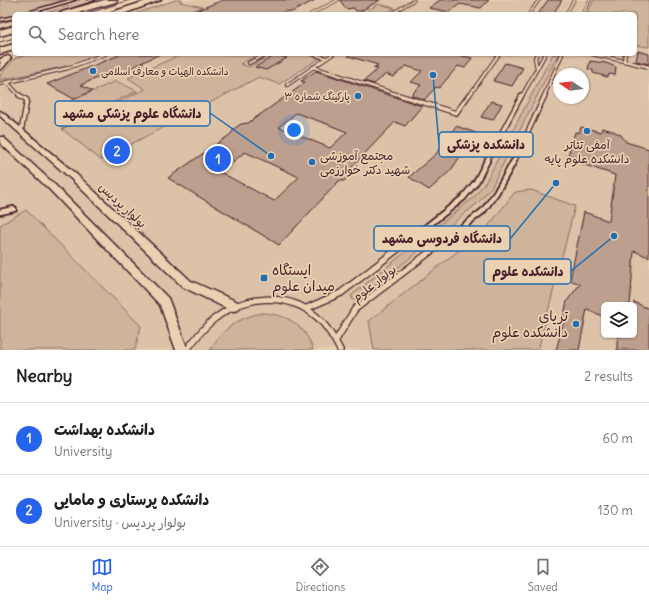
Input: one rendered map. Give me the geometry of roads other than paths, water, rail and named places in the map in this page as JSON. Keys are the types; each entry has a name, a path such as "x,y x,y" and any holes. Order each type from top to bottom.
{"highway":[{"path":"73,12 113,0"},
{"path":"120,12 157,0"},
{"path":"0,33 12,30"},
{"path":"0,52 12,49"}],"street":[{"path":"36,12 74,0"},
{"path":"51,12 88,0"},
{"path":"0,20 12,17"},
{"path":"0,26 12,23"},
{"path":"0,61 8,58 0,68"},
{"name":"بولوار پردیس","path":"0,113 73,176 187,284 234,306"},
{"path":"0,139 52,187 164,302 182,350"}],"lane":[{"path":"36,12 88,0"},
{"path":"315,12 338,0"},
{"path":"396,11 414,0"},
{"path":"531,12 540,0"},
{"path":"567,12 574,0"},
{"path":"584,12 590,0"},
{"path":"396,11 400,12"},
{"path":"0,84 68,68 100,56"},
{"path":"249,63 263,56"},
{"path":"320,56 326,58"},
{"path":"287,85 330,56"},
{"path":"314,66 456,113 498,56"},
{"path":"536,56 537,68"},
{"name":"بولوار علوم","path":"307,308 341,293 463,198 476,182 503,129 544,56"},
{"name":"بولوار علوم","path":"336,340 355,309 483,211 497,192 519,150 561,56"},
{"path":"601,56 649,67"},
{"path":"624,61 625,56"},
{"path":"7,82 16,93 27,100 21,132"},
{"path":"0,212 14,209"},
{"path":"187,350 201,332 216,317 234,306 252,300 271,298 289,300 307,308 320,318 336,340 340,350"}],"tram line":[{"path":"91,12 130,0"},
{"path":"0,42 12,39"}],"place":[{"name":"دانشکده الهیات و معارف اسلامی","path":"93,71"},
{"name":"دانشکده پزشکی","path":"433,75"},
{"name":"پارکینگ شماره ۳","path":"358,96"},
{"name":"آمفی تئاتر دانشکده علوم پایه","path":"587,131"},
{"name":"دانشکده پرستاری و مامایی","path":"117,151"},
{"name":"دانشگاه علوم پزشکی مشهد","path":"271,156"},
{"name":"دانشکده بهداشت","path":"218,159"},
{"name":"مجتمع آموزشی شهید دکتر خوارزمی","path":"312,162"},
{"name":"دانشگاه فردوسی مشهد","path":"556,183"},
{"name":"دانشکده علوم","path":"614,236"},
{"name":"ایستگاه میدان علوم","path":"264,278"},
{"name":"تریای دانشکده علوم","path":"576,324"}]}
